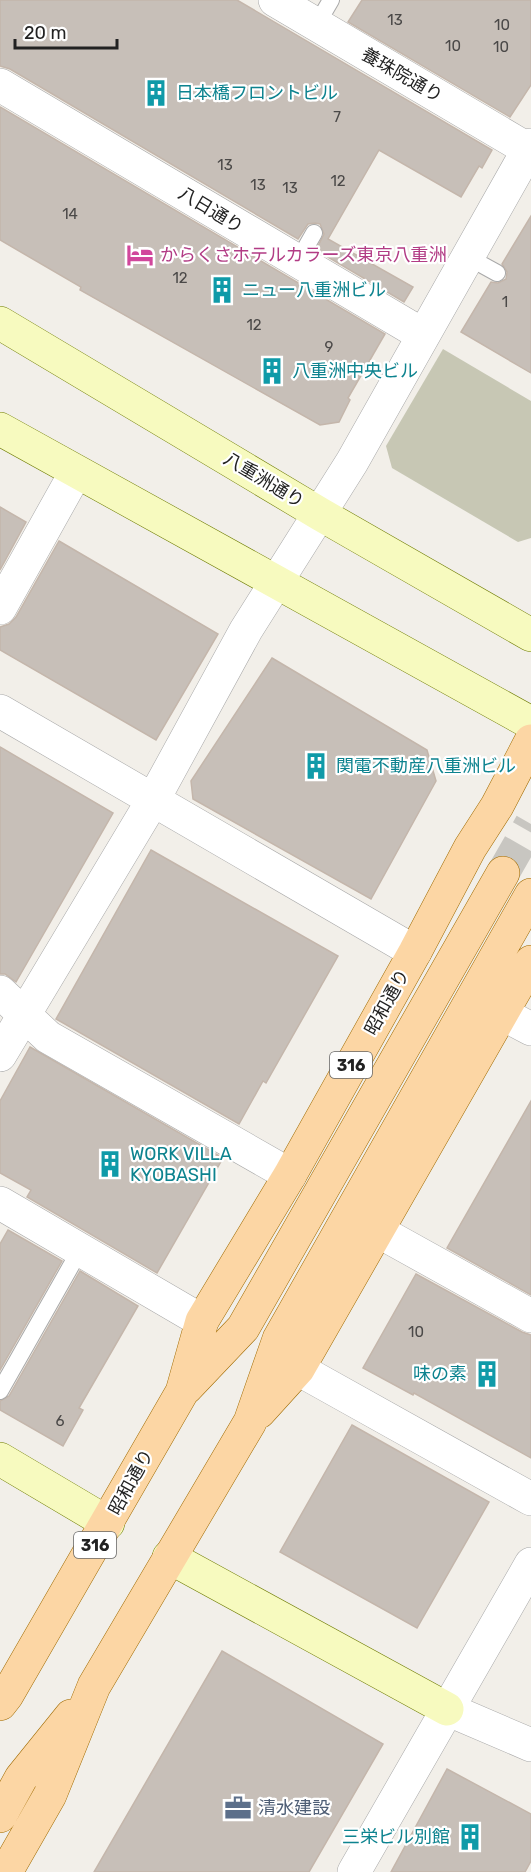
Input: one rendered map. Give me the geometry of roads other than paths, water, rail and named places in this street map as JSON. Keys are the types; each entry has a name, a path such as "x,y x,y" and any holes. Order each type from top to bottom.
{"main road":[{"name":"八重洲通り","path":"0,322 320,513 531,635"},
{"path":"0,429 531,723"},
{"name":"昭和通り","path":"2,1708 182,1392 202,1321 290,1175 415,952 470,848 497,806 531,741"},
{"name":"昭和通り","path":"182,1392 243,1328 503,873"},
{"path":"0,1816 21,1778 94,1686 250,1422 279,1339 531,895"},
{"path":"250,1422 298,1370 531,962"},
{"path":"0,1459 108,1523"},
{"path":"170,1557 447,1709"},
{"path":"6,1872 50,1795 94,1686"}],"street":[{"name":"養珠院通り","path":"269,4 324,12 362,59 530,148"},
{"name":"八日通り","path":"6,96 117,164 167,173 298,261 423,335"},
{"path":"0,1055 153,800 246,630 352,462 468,257 522,184 530,148"},
{"path":"0,608 75,472"},
{"path":"0,711 415,952"},
{"path":"0,992 48,1037 290,1175"},
{"path":"501,1013 531,1029"},
{"path":"0,1203 202,1321"},
{"path":"378,1231 531,1316"},
{"path":"298,1370 531,1499"},
{"path":"354,1872 531,1564"},
{"path":"447,1709 531,1745"}],"lane":[{"path":"298,261 314,233"},
{"path":"468,257 497,273"},
{"path":"0,1391 80,1250"}],"tunnel":[{"path":"503,873 531,824"}],"place":[{"name":"日本橋フロントビル","path":"156,93"},
{"name":"からくさホテルカラーズ東京八重洲","path":"140,255"},
{"name":"ニュー八重洲ビル","path":"222,290"},
{"name":"八重洲中央ビル","path":"272,371"},
{"name":"関電不動産八重洲ビル","path":"316,766"},
{"name":"WORK VILLA KYOBASHI","path":"110,1164"},
{"name":"味の素","path":"487,1374"},
{"name":"清水建設","path":"238,1808"},
{"name":"三栄ビル別館","path":"470,1837"}]}
